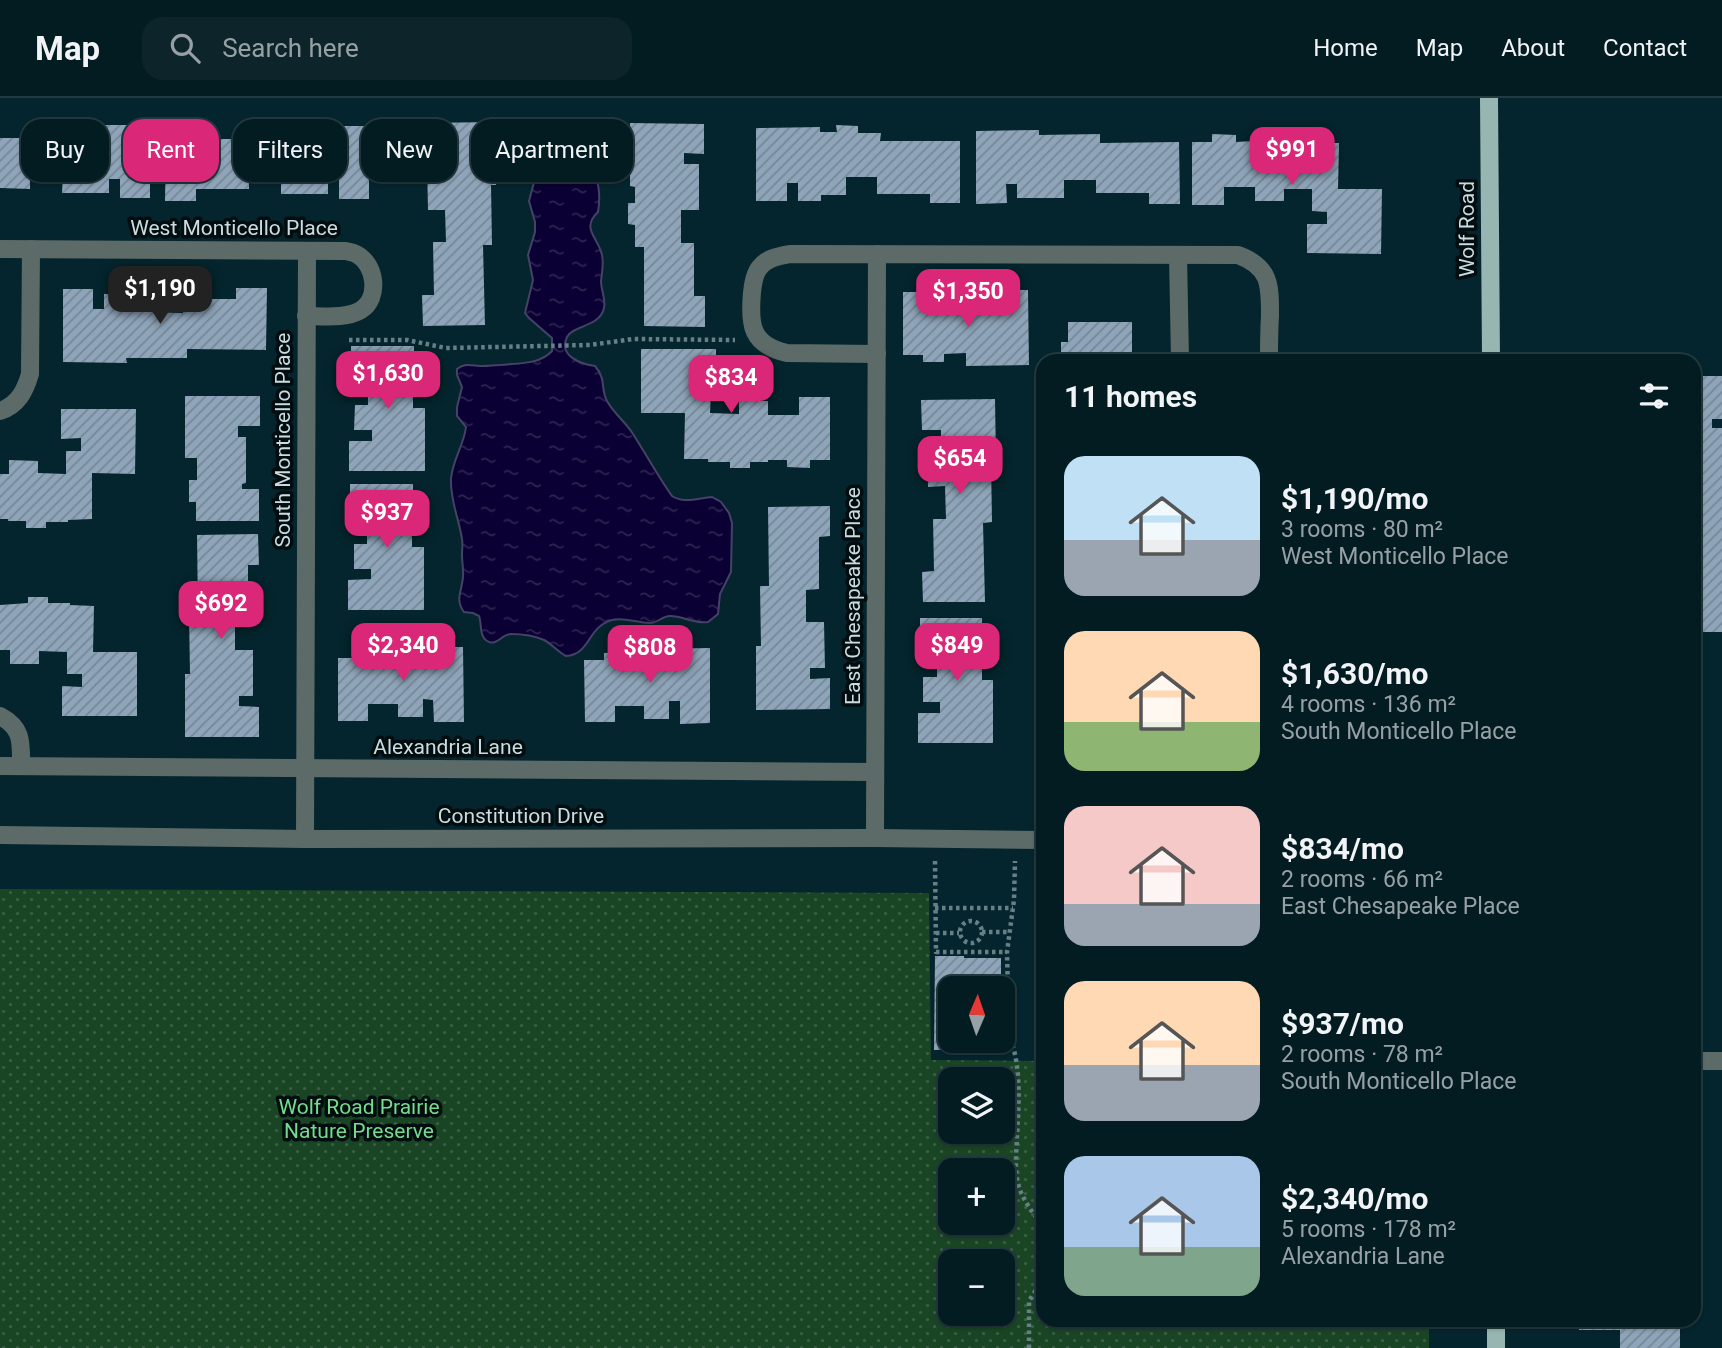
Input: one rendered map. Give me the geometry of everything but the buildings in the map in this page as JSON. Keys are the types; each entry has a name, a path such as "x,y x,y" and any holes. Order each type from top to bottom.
{"main road":[{"name":"Wolf Road","path":"1489,98 1491,354"},
{"path":"1496,1327 1496,1348"}],"street":[{"name":"West Monticello Place","path":"0,248 345,251 357,254 365,261 373,281 370,301 363,309 352,314 306,316"},
{"path":"0,411 19,401 30,374 30,249"},
{"name":"South Monticello Place","path":"305,839 307,251"},
{"path":"877,354 787,353 775,350 761,340 755,333 753,324 752,287 758,268 778,256 790,254 1238,255 1251,260 1261,269 1270,287 1269,354"},
{"name":"East Chesapeake Place","path":"875,838 877,254"},
{"path":"1178,255 1180,354"},
{"path":"0,716 11,723 21,738 21,766"},
{"name":"Alexandria Lane","path":"0,766 874,772"},
{"name":"Constitution Drive","path":"0,835 305,839 1036,840"},
{"path":"1701,1061 1722,1060"}],"path":[{"path":"306,340 407,340 446,348 590,345 633,340 761,340"},
{"path":"935,839 936,952 1007,952"},
{"path":"1008,976 1016,840"},
{"path":"935,908 1013,908"},
{"path":"971,921 978,923 982,932 979,940 972,943 965,942 959,933 964,923 971,921"},
{"path":"982,932 1010,932"},
{"path":"936,933 959,933"},
{"path":"1015,1053 1018,1184 1036,1217"},
{"path":"1029,1348 1029,1301 1036,1290"}],"green space":[{"name":"Wolf Road Prairie Nature Preserve","path":"0,889 929,893 931,1060 1036,1061 1036,1327 1429,1327 1429,1348 0,1348"}],"water":[{"path":"534,182 597,182 598,212 593,218 591,229 603,258 601,281 604,308 597,319 570,333 565,344 566,349 572,358 595,366 599,371 607,401 631,431 672,496 686,500 712,497 721,502 729,513 732,523 731,572 720,594 718,614 708,622 670,616 650,623 612,620 598,628 580,651 566,656 544,640 528,636 515,634 496,641 487,641 483,636 479,616 464,612 461,607 459,597 463,577 462,541 451,487 452,472 466,427 457,416 462,387 457,369 467,365 528,362 541,359 552,351 552,338 525,313 533,280 528,255 535,232 529,201"}]}
